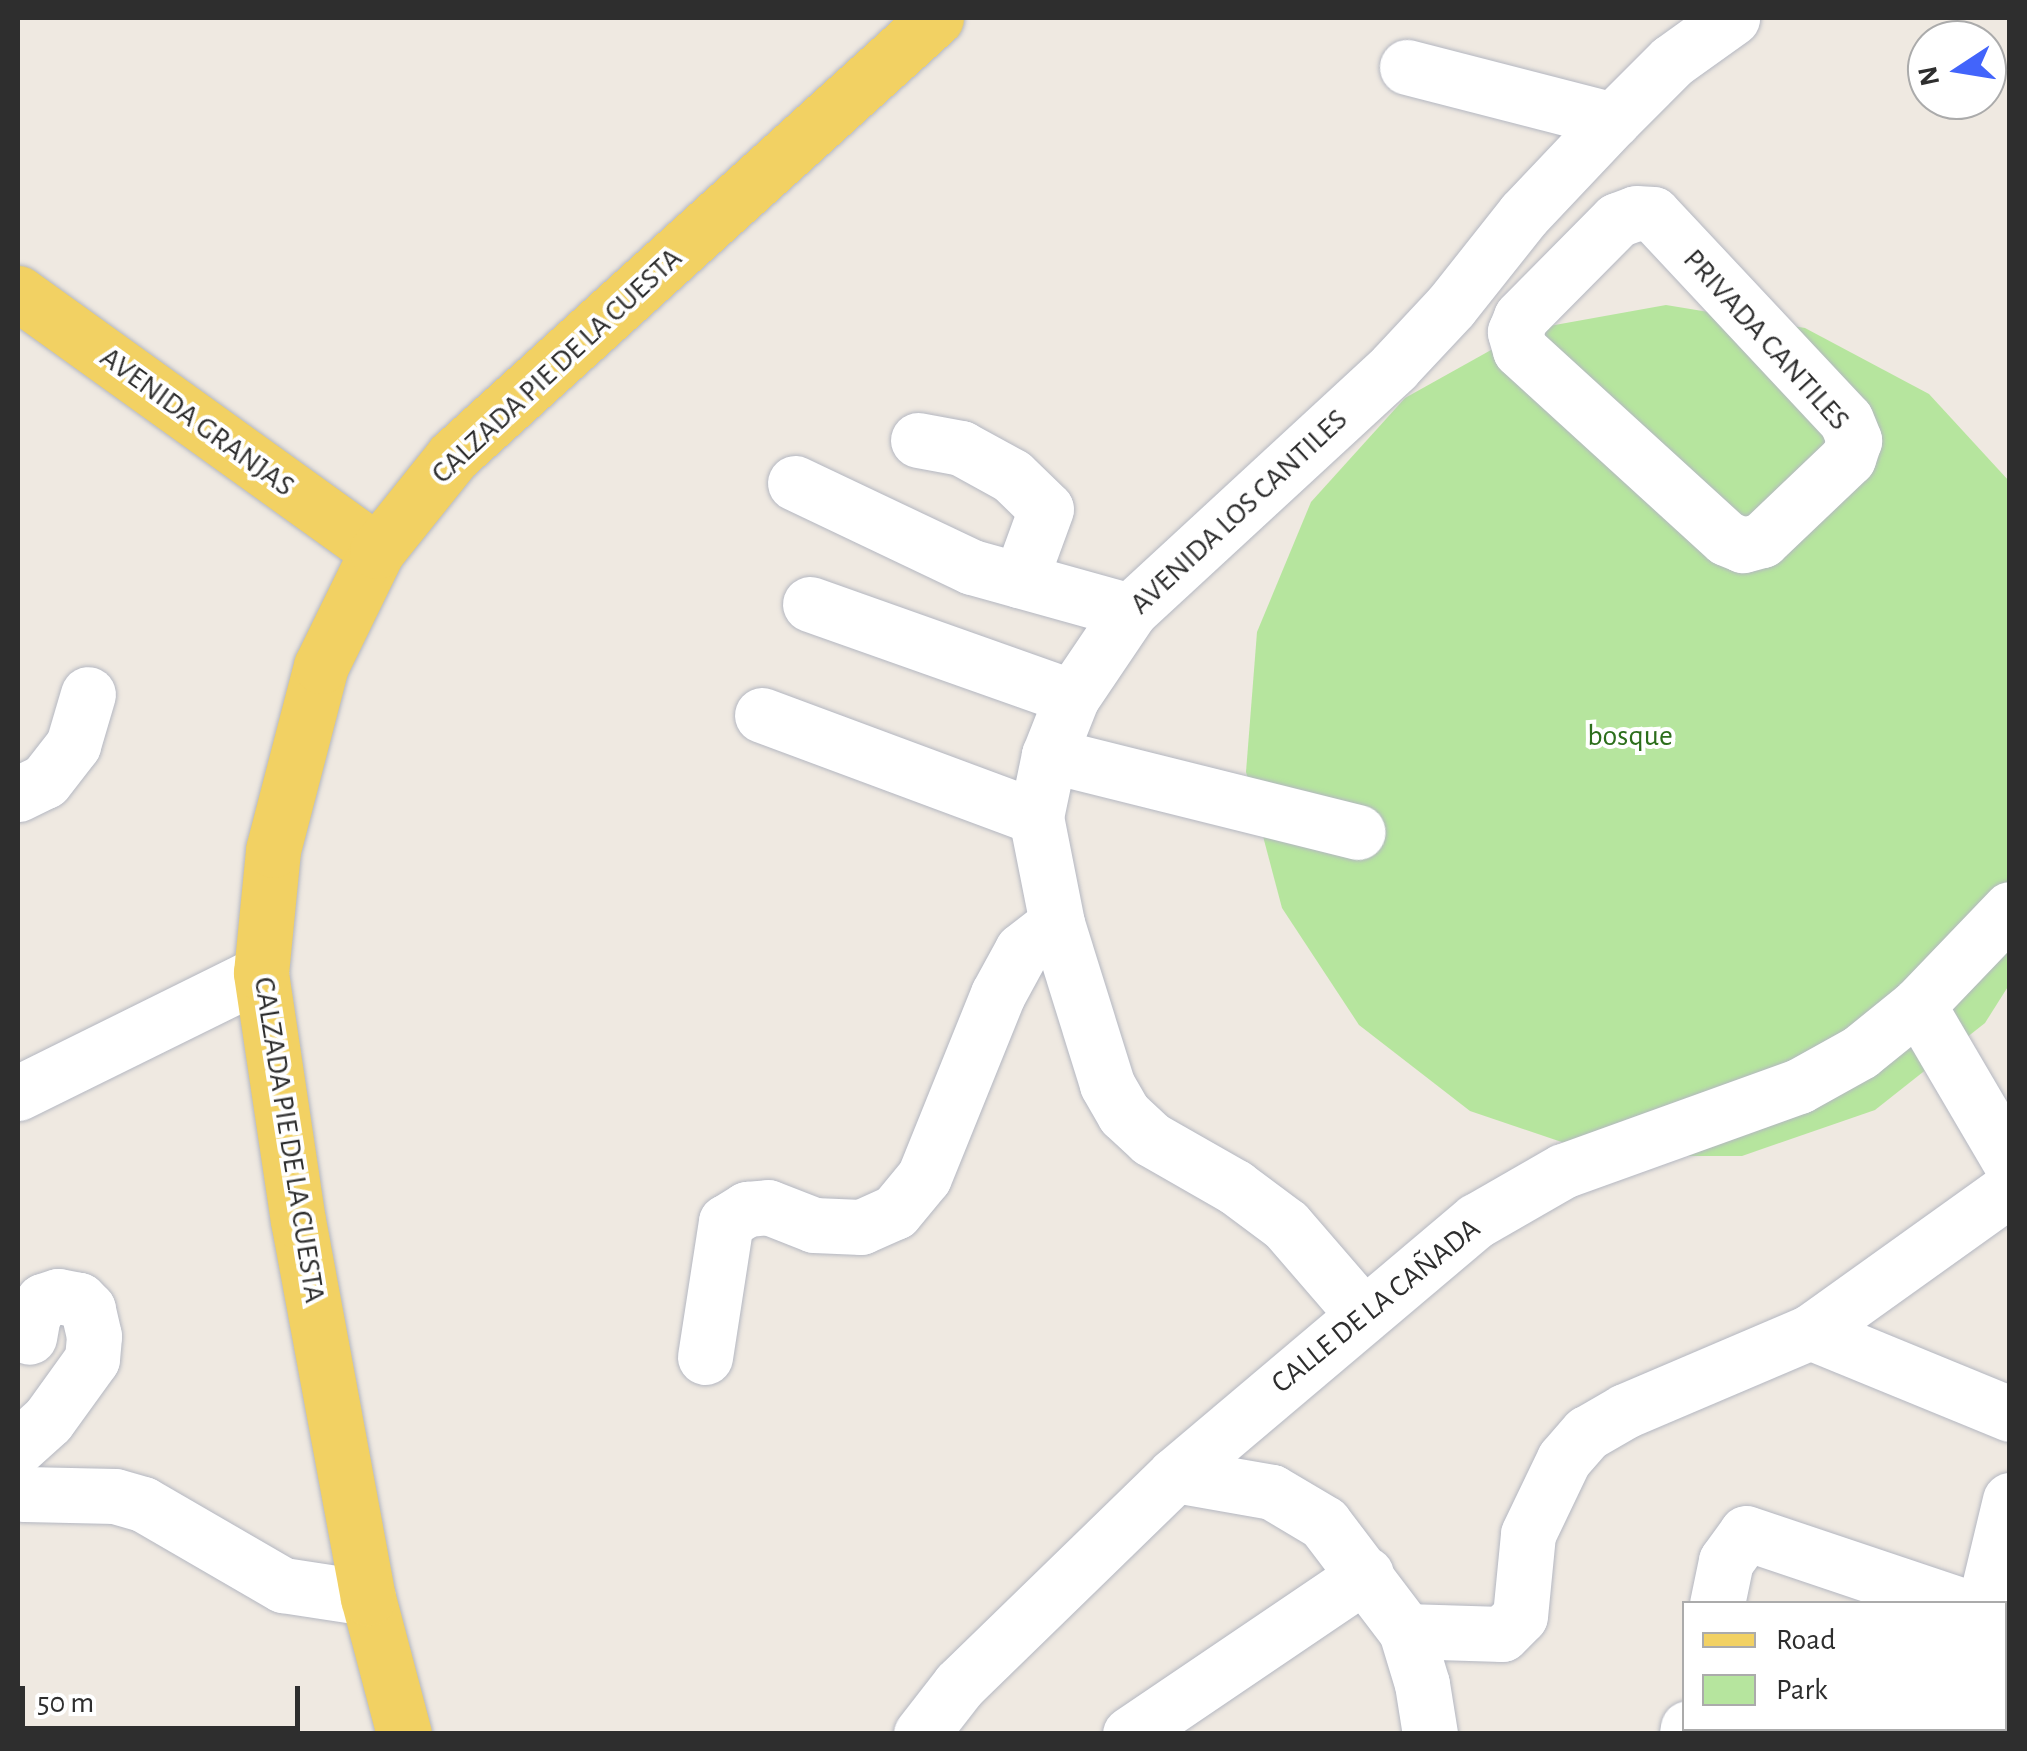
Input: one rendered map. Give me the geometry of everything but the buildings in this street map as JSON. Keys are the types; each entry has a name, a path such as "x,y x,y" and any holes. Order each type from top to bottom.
{"main road":[{"name":"CALZADA PIE DE LA CUESTA","path":"404,1734 368,1598 298,1221 260,973 273,850 321,666 377,551 453,456 936,18"},
{"name":"AVENIDA GRANJAS","path":"27,312 377,551"}],"street":[{"name":"AVENIDA LOS CANTILES","path":"1362,1313 1286,1225 1235,1187 1150,1139 1124,1114 1107,1084 1057,923 1036,817 1048,755 1072,697 1130,611 1394,367 1450,306 1524,214 1672,61 1732,18"},
{"path":"1408,67 1613,120"},
{"name":"PRIVADA CANTILES","path":"1636,212 1653,214 1846,420 1854,440 1848,458 1762,540 1743,545 1726,538 1520,350 1515,332 1521,317 1573,262 1617,220 1636,212"},
{"path":"1524,214 1573,262"},
{"path":"918,440 961,448 1012,476 1046,509 1020,580"},
{"path":"795,483 972,567 1130,611"},
{"path":"810,604 1072,697"},
{"path":"18,794 45,781 72,745 88,694"},
{"path":"762,715 1036,817"},
{"path":"1048,755 1358,832"},
{"name":"CALLE DE LA CAÑADA","path":"921,1734 960,1684 1175,1475 1362,1313 1476,1221 1563,1172 1798,1086 1860,1052 1918,1005 2010,909"},
{"path":"705,1358 726,1222 746,1209 768,1207 814,1226 861,1226 894,1212 924,1177 998,994 1022,950 1057,923"},
{"path":"18,1093 260,973"},
{"path":"1918,1005 2010,1162"},
{"path":"1406,1631 1502,1634 1520,1616 1528,1534 1564,1460 1587,1432 1625,1411 1810,1332 2010,1189"},
{"path":"18,1447 48,1420 92,1359 94,1336 88,1310 79,1300 58,1296 44,1301 33,1315 30,1337"},
{"path":"1810,1332 2010,1414"},
{"path":"1175,1475 1272,1492 1324,1523 1406,1631 1422,1684 1430,1734"},
{"path":"18,1490 25,1494 116,1496 143,1504 284,1585 368,1598"},
{"path":"1986,1601 2010,1500"},
{"path":"1717,1601 1726,1561 1746,1533 1903,1595 1939,1601"},
{"path":"1130,1734 1366,1574"}],"green space":[{"name":"bosque","path":"1666,305 1805,328 1929,394 2009,481 2009,985 1985,1023 1875,1110 1742,1156 1603,1156 1470,1111 1359,1025 1282,908 1246,772 1257,632 1311,502 1405,398 1527,330"}]}
